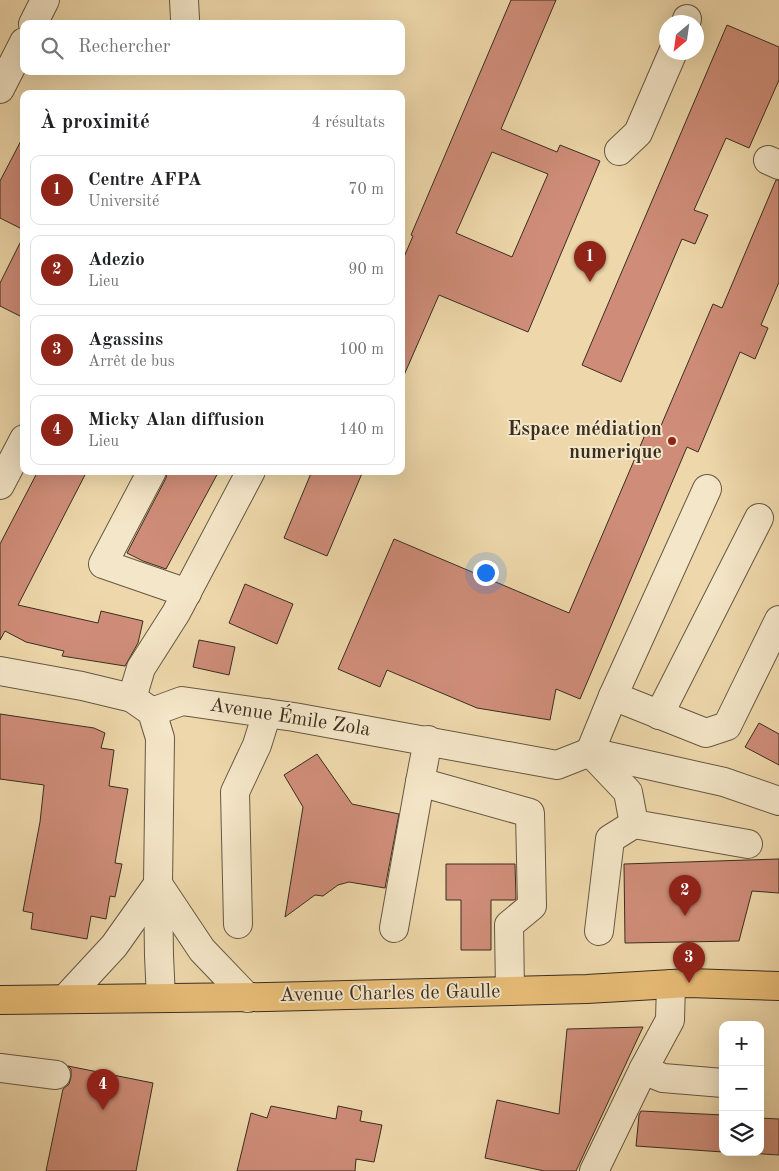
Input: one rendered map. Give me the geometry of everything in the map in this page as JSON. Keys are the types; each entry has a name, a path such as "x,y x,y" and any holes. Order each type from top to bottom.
{"main road":[{"name":"Avenue Charles de Gaulle","path":"0,1000 248,998 510,991 671,984 779,986"}],"street":[{"path":"35,20 45,0"},
{"path":"0,89 20,50"},
{"path":"620,151 638,133 670,60"},
{"path":"0,485 20,447"},
{"path":"150,475 103,564 187,593"},
{"path":"161,998 158,884 160,738 142,705 142,668 187,593 249,475"},
{"path":"590,752 613,696 707,489"},
{"path":"660,715 759,518"},
{"path":"613,696 706,734 727,726 779,620"},
{"path":"0,671 82,686 142,705"},
{"name":"Avenue Émile Zola","path":"142,705 182,701 267,713 428,740 557,765 590,752"},
{"path":"238,924 235,792 257,745 267,713"},
{"path":"394,928 428,740"},
{"path":"590,752 724,782 779,801"},
{"path":"590,752 628,792 634,824"},
{"path":"420,782 530,813 532,906 509,925 510,991"},
{"path":"599,931 610,839 634,824 748,844"},
{"path":"158,884 202,950 248,998"},
{"path":"65,999 114,946 158,884"},
{"path":"594,1171 643,1070 670,1020 671,984"},
{"path":"0,1068 56,1075"},
{"path":"643,1070 663,1078 719,1083"}],"building":[{"path":"511,0 556,0 501,129 557,152 560,145 600,161 528,332 439,295 405,373 405,255 413,236 411,235","holes":["492,152 548,174 512,257 456,233"]},
{"path":"727,25 779,47 779,80 749,148 726,138 694,210 708,215 695,244 682,239 621,382 582,365"},
{"path":"20,143 20,228 0,218 0,181"},
{"name":"Espace médiation numerique","path":"776,180 779,180 779,282 761,325 768,328 755,359 740,352 698,452 687,447 580,699 556,689 550,720 477,708 387,670 380,687 338,669 394,539 569,613 647,430 657,435 713,304 722,308"},
{"path":"20,243 20,316 0,306 0,283"},
{"path":"36,475 85,475 18,605 98,623 101,611 143,621 138,643 125,666 62,656 64,651 26,642 5,631 0,640 0,544"},
{"path":"166,475 217,475 166,569 127,553"},
{"path":"310,475 361,475 327,556 284,538"},
{"path":"245,584 293,604 277,644 229,623"},
{"path":"199,640 235,647 229,675 193,667"},
{"path":"0,714 94,728 105,733 101,748 114,750 109,786 128,789 115,863 122,864 115,897 110,896 106,919 91,916 87,939 31,929 33,913 23,911 40,822 44,785 0,779"},
{"path":"759,723 779,734 779,765 745,747"},
{"path":"317,754 352,804 399,814 385,888 349,882 338,885 323,896 315,895 285,917 303,807 284,775"},
{"path":"779,859 779,893 752,891 739,941 625,943 624,864"},
{"path":"446,864 515,864 516,899 491,900 491,950 461,950 461,900 446,900"},
{"path":"643,1027 576,1171 544,1171 485,1158 497,1100 559,1114 567,1029"},
{"path":"68,1066 153,1083 136,1171 46,1171 63,1089 69,1084 71,1077 71,1069"},
{"path":"271,1106 336,1119 338,1106 362,1111 360,1121 382,1125 374,1162 356,1159 355,1171 237,1171 251,1113 267,1118"},
{"path":"641,1111 719,1115 719,1152 636,1146"},
{"path":"764,1118 779,1119 779,1155 764,1154"}],"place":[{"name":"Centre AFPA","path":"590,282"},
{"name":"Espace médiation numerique","path":"672,441"},
{"name":"Adezio","path":"685,916"},
{"name":"Agassins","path":"689,983"},
{"name":"Micky Alan diffusion","path":"103,1110"}]}
